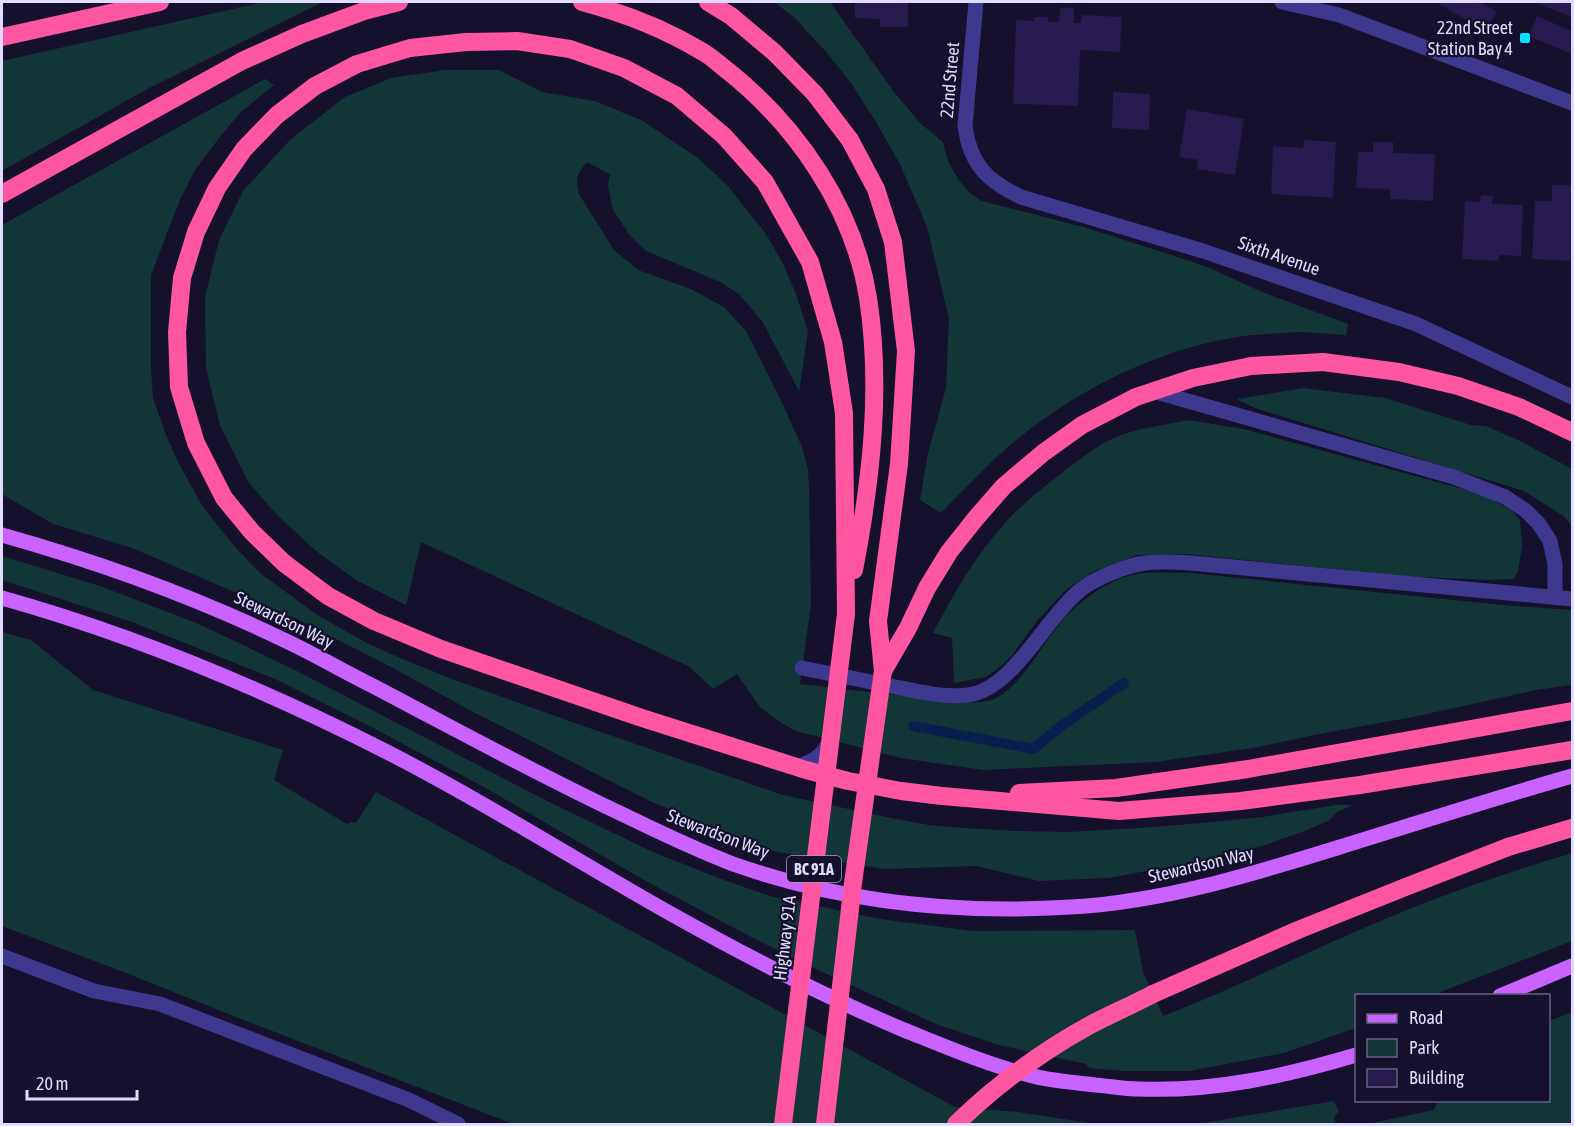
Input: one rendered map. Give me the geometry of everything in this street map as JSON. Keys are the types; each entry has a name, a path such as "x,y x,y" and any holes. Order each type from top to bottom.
{"highway":[{"path":"89,2 110,13"},
{"path":"2,37 160,2"},
{"path":"2,194 242,62 302,34 364,11 399,2"},
{"path":"582,2 608,8 655,26 705,53 747,86 785,126 817,169 839,209 856,250 866,288 873,346 874,399 872,450 861,534 846,614"},
{"path":"708,2 732,16 775,53 815,94 850,140 876,189 893,242 906,351 899,464 878,621 883,671"},
{"path":"846,614 844,413 833,342 810,262 765,182 724,136 677,96 624,68 570,49 517,41 466,42 411,48 357,64 315,86 277,115 244,149 217,188 196,232 182,278 177,333 179,387 196,443 224,498 252,532 284,563 328,596 385,626 452,653 642,718 797,767 859,783 942,796 1119,811 1241,801 1360,785 1572,750"},
{"path":"883,671 949,552 1004,486 1042,453 1082,425 1136,397 1153,391 1193,378 1251,366 1323,362 1399,372 1458,386 1519,407 1572,432"},
{"name":"Highway 91A","path":"783,1125 846,614"},
{"name":"BC 91A","path":"825,1125 855,872 883,671"},
{"path":"942,796 1116,788 1248,769 1572,711"},
{"path":"956,1125 998,1087 1045,1052 1092,1024 1153,994 1298,930 1403,888 1508,847 1572,828"}],"main road":[{"name":"Stewardson Way","path":"2,535 151,583 224,612 286,640 571,791 732,863 796,883 878,900 917,905 1015,909 1074,907 1132,901 1256,873 1572,776"},
{"path":"2,598 145,645 256,689 386,751 673,915 753,958 869,1015 992,1063 1031,1076 1140,1089 1212,1087 1282,1076 1355,1055"},
{"path":"1505,994 1572,966"}],"street":[{"name":"22nd Street","path":"974,159 967,143 965,126 976,2"},
{"path":"1282,2 1339,15 1572,103"},
{"name":"Sixth Avenue","path":"974,159 986,174 1003,188 1021,197 1203,251 1416,324 1572,397"},
{"path":"1153,391 1454,477 1505,497 1526,510 1550,541 1555,564 1556,597"},
{"path":"802,668 931,693 969,695 985,690 1015,666 1078,592 1096,580 1144,563 1191,563 1572,599"},
{"path":"797,767 813,761 827,748 841,676"},
{"path":"2,956 94,991 160,1004 409,1100 458,1125"}],"green space":[{"path":"264,2 323,2 149,88 2,171 2,61"},
{"path":"774,2 830,2 894,92 920,123 943,142 948,160 962,184 982,201 1087,228 1212,269 1262,292 1348,324 1346,335 1300,332 1237,337 1178,351 1122,373 1069,402 1020,437 989,464 941,513 920,500 928,453 946,388 949,319 927,227 900,164 851,83 795,18"},
{"path":"445,70 499,70 542,92 595,101 643,121 698,158 727,185 766,234 796,294 808,331 799,391 762,321 739,294 720,282 646,251 629,234 613,210 608,187 611,175 587,162 578,176 579,194 614,250 638,270 691,289 724,307 746,331 802,447 808,469 811,604 800,684 955,702 991,700 1015,684 1065,618 1088,597 1105,586 1130,575 1165,572 1572,610 1572,685 1536,690 1253,748 1155,762 983,770 901,758 796,731 760,707 737,674 713,689 690,667 421,542 406,605 356,580 316,551 277,515 249,483 220,425 206,368 205,297 219,240 243,191 291,139 345,97 391,78"},
{"path":"265,79 274,85 240,113 195,170 179,202 151,275 153,398 179,464 203,507 235,547 261,574 319,616 367,643 452,679 783,795 929,825 1069,832 1201,823 1262,817 1336,805 1353,805 1337,812 1328,821 1262,846 1190,863 1108,878 1039,881 976,866 884,869 777,852 732,836 650,801 475,713 295,618 132,548 53,524 2,494 2,225"},
{"path":"1303,388 1385,398 1471,425 1486,426 1518,440 1572,469 1572,527 1565,517 1524,491 1255,408 1237,399"},
{"path":"1189,420 1244,429 1481,494 1511,510 1520,520 1522,546 1518,572 1513,579 1489,580 1398,576 1188,554 1137,555 1092,572 1067,589 1037,621 1011,657 986,677 954,683 952,638 933,633 966,575 1006,522 1043,487 1102,444 1132,432"},
{"path":"2,556 100,586 199,624 299,672 545,800 655,853 770,896 880,919 973,931 1135,930 1143,972 1163,1016 1437,898 1572,853 1572,941 1436,994 1355,994 1355,1028 1284,1053 1190,1071 1123,1071 1090,1068 1086,1064 999,1045 938,1025 753,938 644,880 482,786 275,679 132,622 2,580"},
{"path":"2,632 31,640 93,690 283,750 274,780 347,824 356,823 376,792 955,1107 1018,1112 1096,1124 513,1124 2,926"},
{"path":"1572,1012 1572,1124 1367,1124 1434,1110 1438,1102 1550,1102 1550,1021"},
{"path":"1334,1101 1339,1112 1334,1117 1336,1124 1197,1124"}],"building":[{"path":"855,2 908,2 908,27 880,27 880,19 855,18"},
{"path":"1436,2 1480,2 1497,12 1485,31"},
{"path":"1533,2 1572,2 1572,17"},
{"path":"1060,8 1074,8 1074,23 1081,23 1082,15 1122,17 1120,52 1080,50 1078,106 1013,104 1016,20 1034,21 1034,17 1049,17 1048,22 1059,22"},
{"path":"1537,16 1572,31 1572,54 1529,36"},
{"path":"1113,92 1150,94 1149,130 1112,128"},
{"path":"1187,109 1244,119 1235,175 1197,169 1198,160 1179,157"},
{"path":"1304,140 1336,142 1333,198 1271,194 1273,146 1303,148"},
{"path":"1373,142 1393,142 1393,153 1435,154 1433,201 1390,199 1390,189 1356,188 1358,152 1373,152"},
{"path":"1552,185 1572,185 1572,261 1532,259 1535,201 1552,201"},
{"path":"1481,195 1493,196 1492,204 1523,205 1521,256 1499,255 1499,261 1462,259 1465,201 1480,202"}],"waterway":[{"path":"913,726 1033,749 1064,724 1124,683"}],"place":[{"name":"22nd Street Station Bay 4","path":"1525,38"}]}
